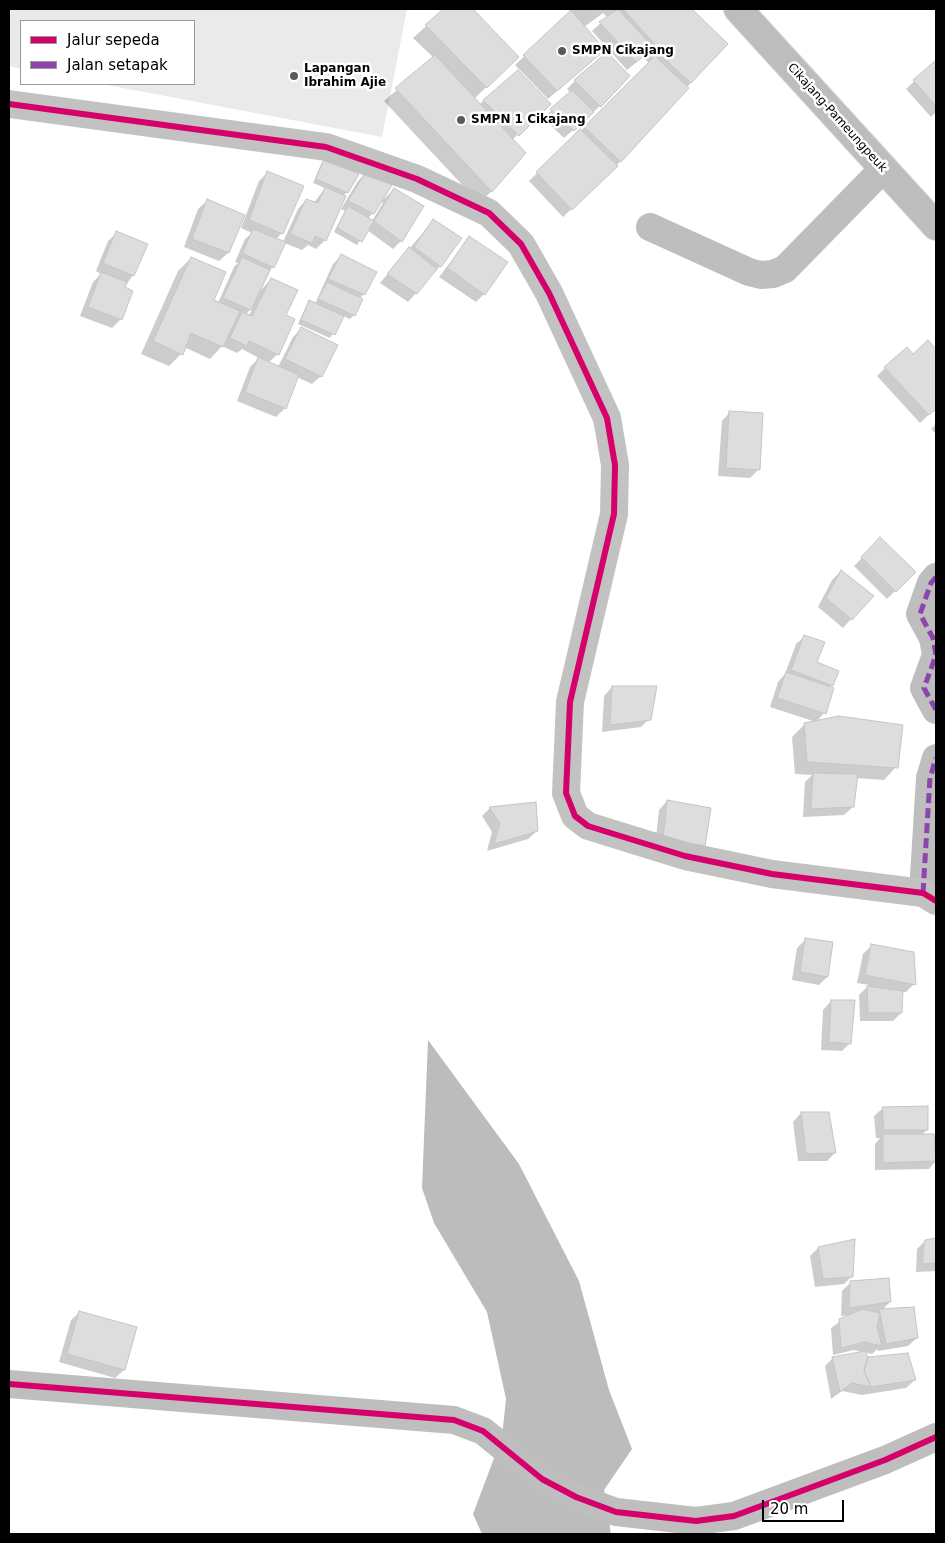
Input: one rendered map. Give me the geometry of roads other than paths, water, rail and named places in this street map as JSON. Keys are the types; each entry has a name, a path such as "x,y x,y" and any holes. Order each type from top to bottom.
{"main road":[{"name":"Cikajang-Pameungpeuk","path":"738,9 936,226"}],"street":[{"path":"9,104 326,147 417,178 489,214 522,244 549,293 607,418 615,465 614,514 570,702 566,793 575,816 588,826 685,856 772,874 929,897 930,778 936,758"},
{"path":"650,227 749,272 761,275 773,274 785,269 883,168"},
{"path":"936,576 931,583 920,614 933,638 936,655 924,688 936,710"},
{"path":"9,1384 454,1420 471,1425 494,1440 542,1479 576,1497 616,1512 696,1521 723,1518 885,1460 936,1437"}],"place":[{"name":"SMPN Cikajang","path":"562,51"},
{"name":"Lapangan Ibrahim Ajie","path":"294,76"},
{"name":"SMPN 1 Cikajang","path":"461,120"}]}
